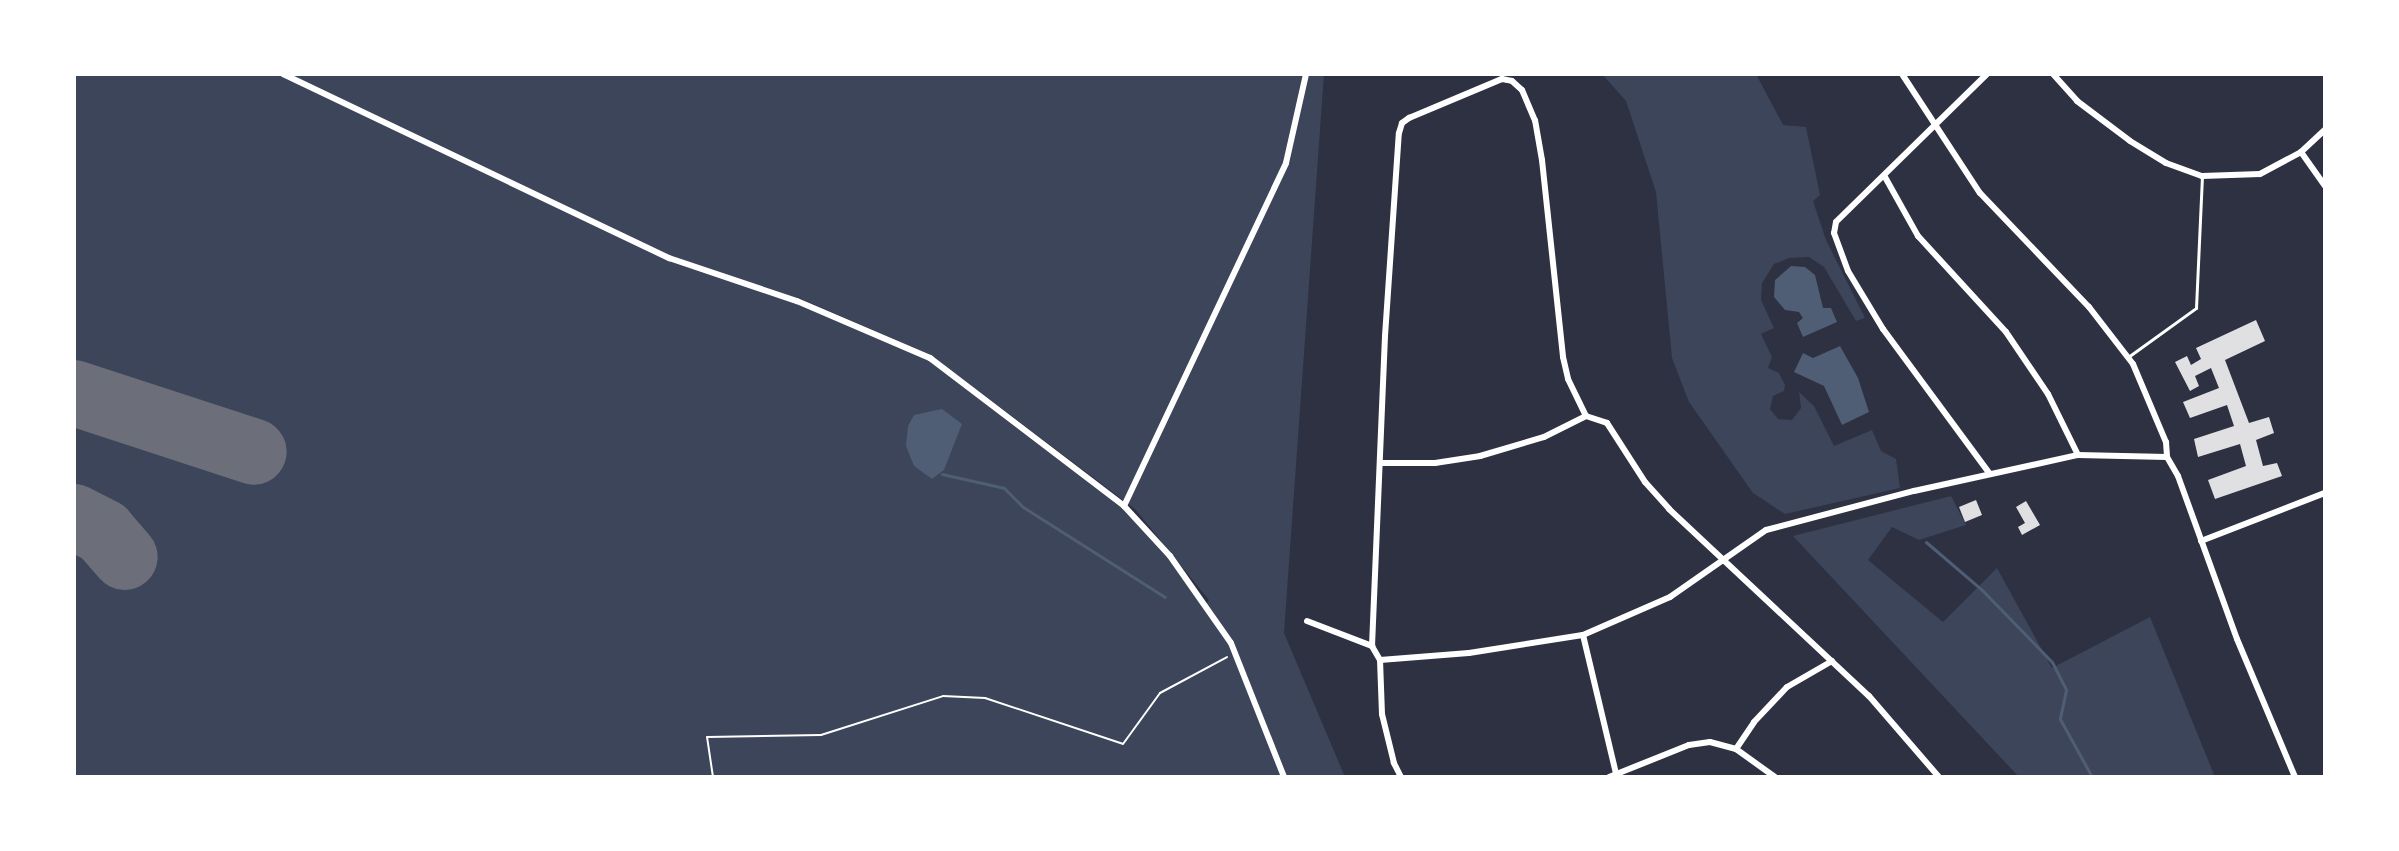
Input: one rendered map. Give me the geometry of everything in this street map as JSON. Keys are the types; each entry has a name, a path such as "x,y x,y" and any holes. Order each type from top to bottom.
{"street":[{"path":"283,74 669,258 797,301 930,358 1124,506 1170,556 1236,653 1284,777"},
{"path":"1124,506 1286,163 1306,74"},
{"path":"1902,74 1997,214 2089,307 2128,357 2145,387 2166,442 2167,457 2178,476 2295,777"},
{"path":"1987,74 1836,222 1834,233 1848,271 1883,329 1990,474"},
{"path":"2053,74 2077,101 2130,141 2166,163 2202,176 2260,174 2301,152 2325,130"},
{"path":"1401,777 1394,763 1382,714 1380,660 1372,646 1385,336 1402,123 1502,79 1512,81 1522,90 1535,120 1563,357 1568,379 1586,416"},
{"path":"2301,152 2325,186"},
{"path":"1885,177 1918,236 2006,332 2048,394 2078,455"},
{"path":"1380,463 1435,463 1480,456 1544,437 1586,416 1607,423 1645,482 1707,547 1724,559 1832,661 1907,736 1939,777"},
{"path":"1380,660 1469,653 1583,635 1670,597 1766,530 2078,455 2167,457"},
{"path":"2201,541 2325,493"},
{"path":"1307,621 1372,646"},
{"path":"1583,635 1616,773"},
{"path":"1736,749 1754,722 1787,687 1832,661"},
{"path":"1609,777 1689,745 1710,742 1736,749 1775,777"}],"lane":[{"path":"2128,357 2196,308 2202,176"},
{"path":"1227,657 1236,653"}],"path":[{"path":"713,777 707,737 821,735 943,696 985,698 1123,744 1160,693 1227,657"}],"shaded area":[{"path":"74,74 1324,74 1284,633 1345,777 74,777","holes":["797,297 931,355 1135,509 1209,600 1206,604 1170,556 1124,506 930,358 797,301"]},
{"path":"1602,74 1756,74 1783,125 1806,127 1820,195 1813,201 1826,240 1865,318 1856,321 1824,267 1809,257 1789,258 1774,264 1762,283 1761,300 1774,328 1761,334 1772,357 1768,368 1779,373 1785,385 1784,391 1773,396 1770,409 1778,419 1792,420 1801,408 1799,392 1814,406 1834,446 1872,430 1881,451 1896,459 1900,488 1785,514 1753,493 1689,402 1672,358 1656,192 1626,101"},
{"path":"1791,266 1805,267 1815,275 1823,308 1831,308 1837,322 1803,337 1797,323 1803,318 1799,312 1785,310 1774,297 1775,280"},
{"path":"1840,346 1858,378 1869,412 1842,425 1824,386 1794,372 1803,353 1813,358"},
{"path":"942,409 962,424 944,470 932,479 914,466 906,446 908,426 914,415"},
{"path":"1951,496 1966,525 1919,540 1892,527 1868,560 1943,622 1997,568 2052,668 2150,617 2215,777 2019,777 1793,536"}],"building":[{"path":"2256,320 2265,341 2225,360 2249,423 2269,417 2274,433 2256,440 2263,466 2277,463 2282,476 2215,499 2208,480 2246,466 2240,444 2198,457 2194,439 2234,426 2227,405 2190,418 2183,402 2219,388 2211,368 2195,376 2199,386 2190,391 2175,362 2187,356 2191,365 2201,359 2196,348"},
{"path":"1976,500 1982,515 1965,522 1959,507"},
{"path":"2026,501 2040,525 2022,535 2018,527 2025,523 2016,507"}],"waterway":[{"path":"942,474 1004,488 1023,507 1165,597"},
{"path":"1926,542 1982,590 2052,662 2066,690 2060,719 2092,777"}],"runway":[{"path":"74,393 254,452"},
{"path":"74,517 103,532 125,557"}]}
